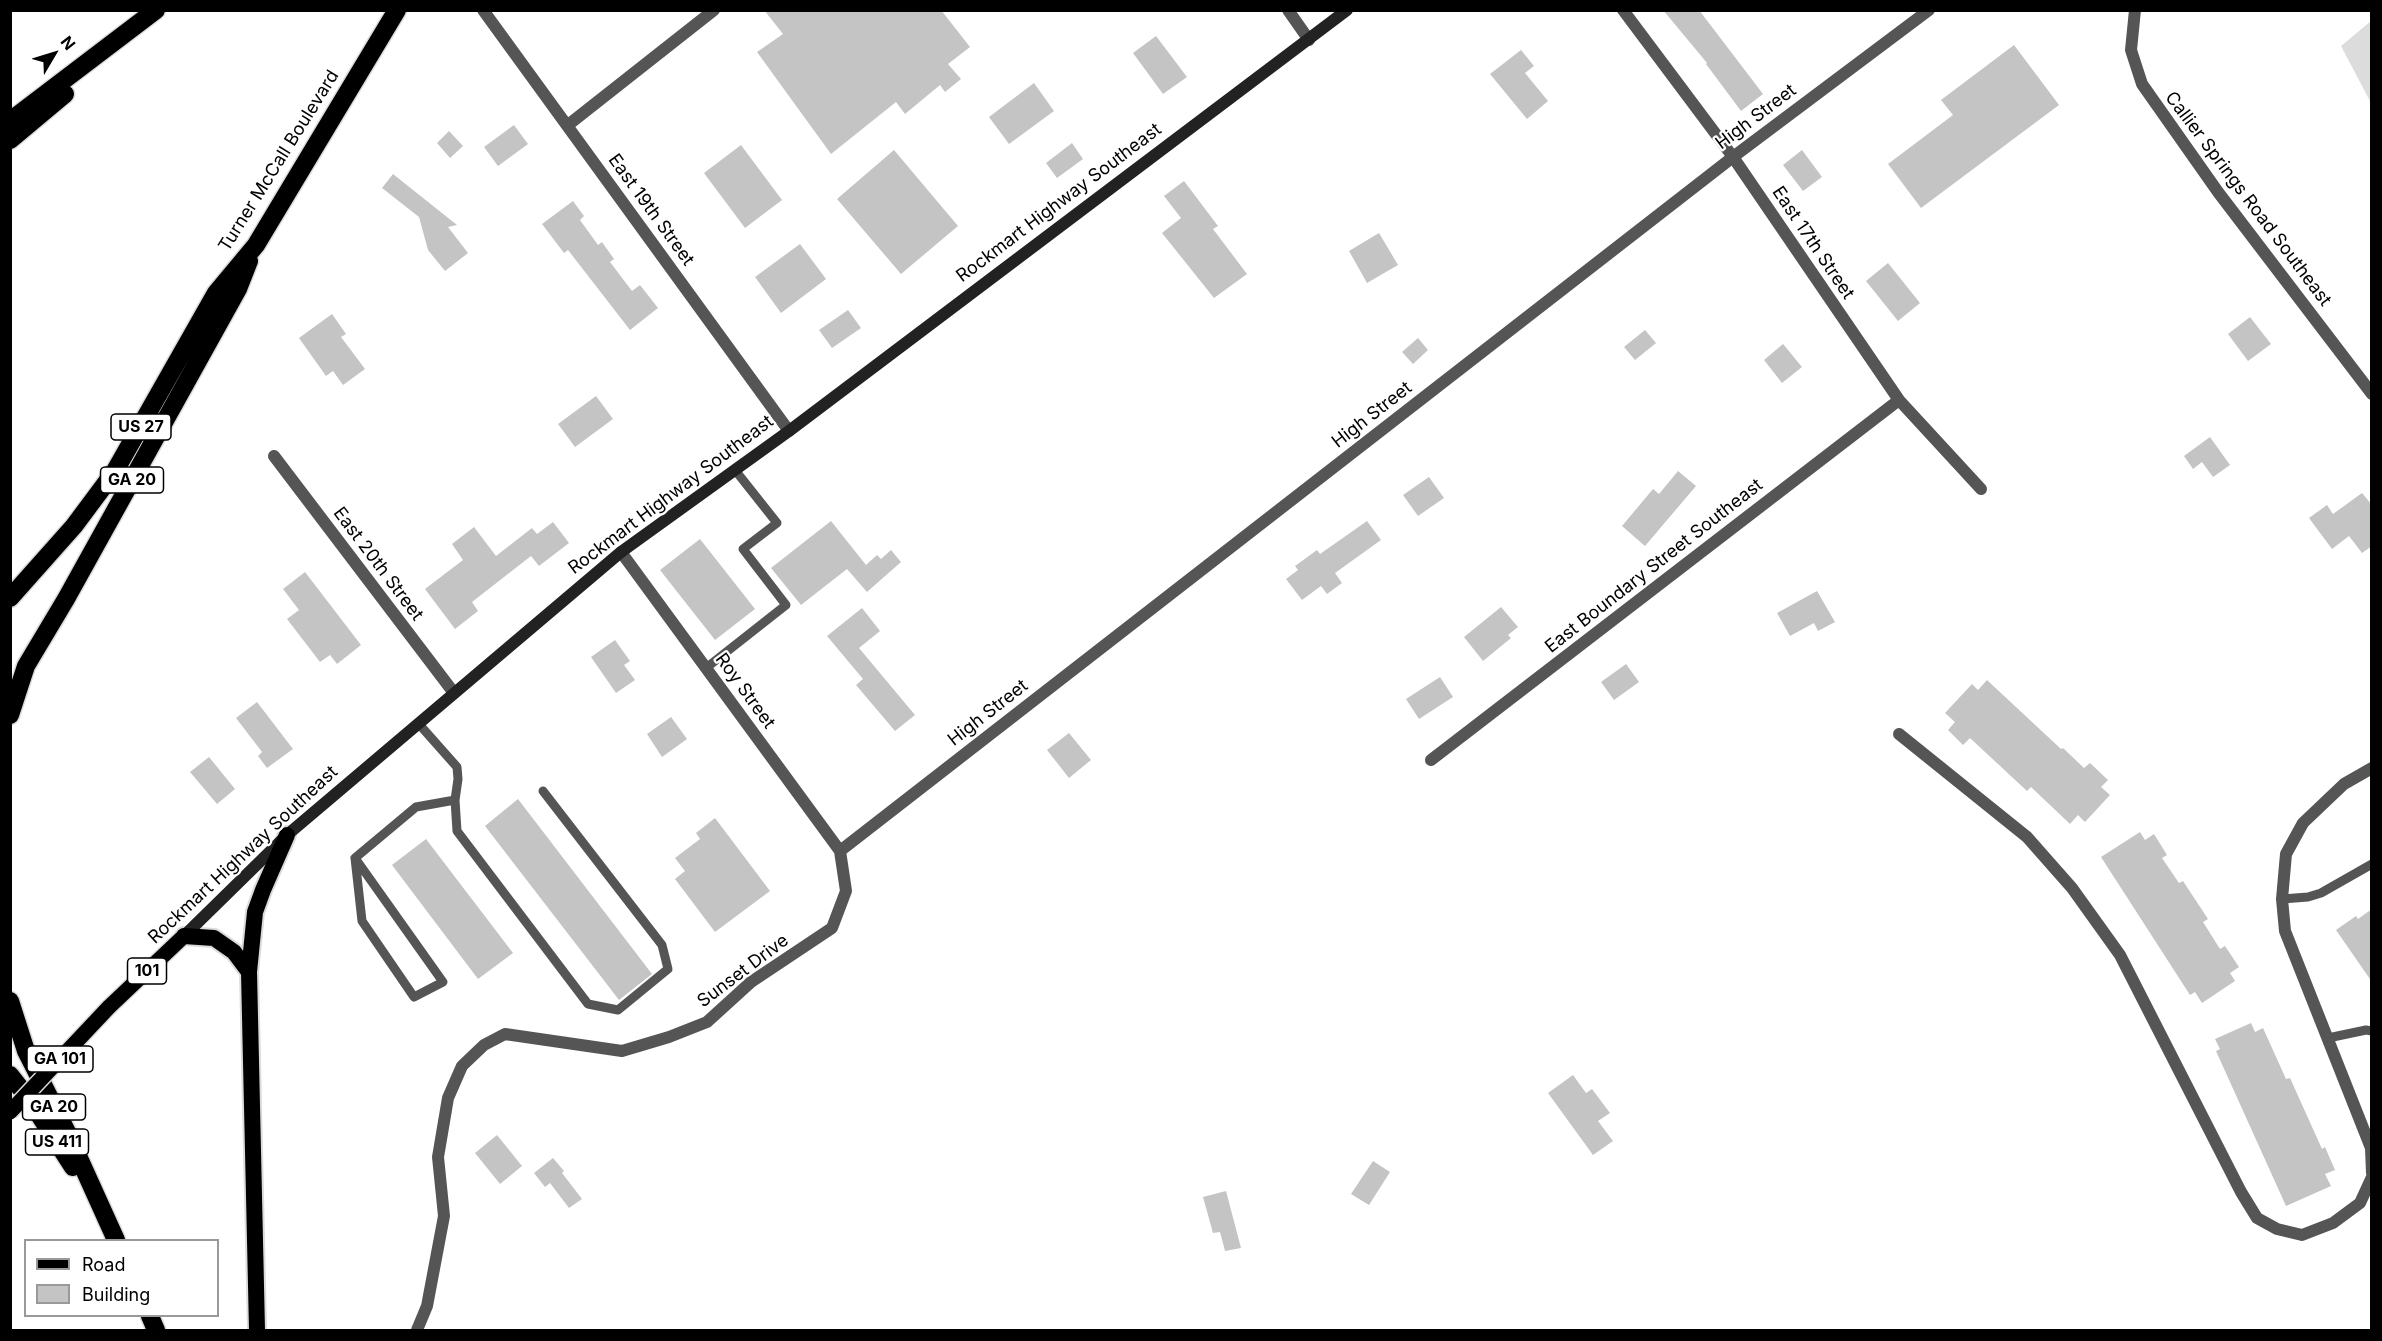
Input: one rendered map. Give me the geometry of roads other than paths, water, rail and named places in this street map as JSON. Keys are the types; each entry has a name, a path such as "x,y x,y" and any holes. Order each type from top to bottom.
{"highway":[{"name":"Turner McCall Boulevard","path":"10,598 74,526 115,471 216,293 256,245 397,10"},
{"path":"10,121 150,16"},
{"path":"10,140 60,99 150,16"},
{"name":"GA 20","path":"10,715 26,666 66,599 238,289 256,245"},
{"path":"257,1330 249,972 255,912 262,890 287,836"},
{"path":"184,936 214,938 234,952 249,972"},
{"name":"GA 20","path":"10,1001 26,1051 69,1136 101,1211"},
{"name":"US 411","path":"10,1075 29,1099 101,1211 115,1239"}],"main road":[{"name":"Rockmart Highway Southeast","path":"10,1112 109,1007 287,836 621,552 789,430 1347,10"}],"street":[{"name":"East 19th Street","path":"483,10 789,430"},
{"path":"568,125 714,10"},
{"path":"1288,10 1309,40"},
{"name":"East 17th Street","path":"1623,10 1733,157 1899,400 1981,489"},
{"name":"High Street","path":"840,851 1733,157 1929,10"},
{"name":"Callier Springs Road Southeast","path":"2135,10 2131,50 2142,84 2218,192 2372,394"},
{"name":"East Boundary Street Southeast","path":"1431,760 1899,400"},
{"name":"East 20th Street","path":"274,456 454,693"},
{"name":"Roy Street","path":"621,552 840,851"},
{"path":"1899,734 2027,837 2072,888 2120,955 2241,1192 2257,1218 2277,1229 2302,1235 2333,1223 2360,1203 2372,1175 2371,1148 2285,931 2282,899 2286,854 2302,823 2344,784 2372,768"},
{"name":"Sunset Drive","path":"417,1330 427,1306 444,1216 438,1157 448,1098 462,1066 484,1046 505,1034 622,1052 708,1022 751,982 832,928 846,891 840,851"}],"lane":[{"path":"706,668 786,605 743,549 777,523 735,470"},
{"path":"418,723 458,767 455,800 457,831 588,1004 618,1010 668,969 662,945 543,791"},
{"path":"355,858 416,807 455,800"},
{"path":"355,858 362,867 443,982 414,998 362,921 355,858"},
{"path":"2282,899 2308,897 2321,893 2372,864"},
{"path":"2328,1038 2366,1030 2372,1031"}]}
